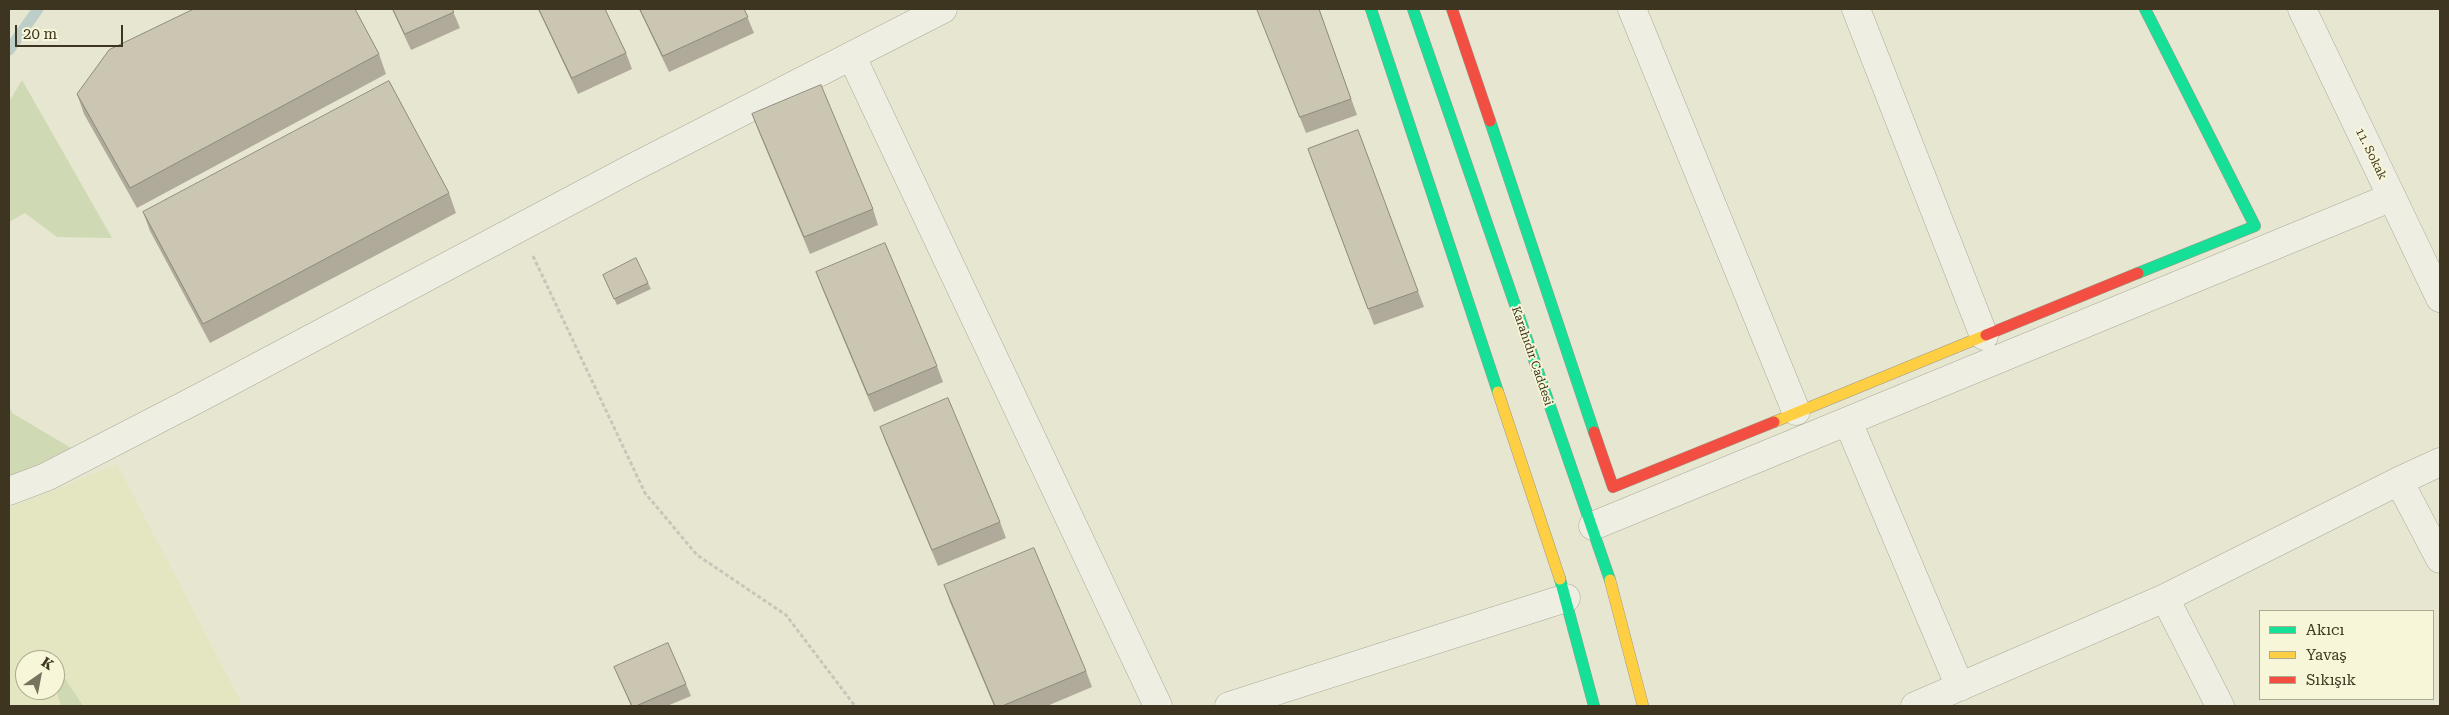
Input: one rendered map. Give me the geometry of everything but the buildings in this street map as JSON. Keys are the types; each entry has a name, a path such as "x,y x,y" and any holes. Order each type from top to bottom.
{"street":[{"path":"9,491 46,477 203,396 632,168 943,9"},
{"path":"1371,9 1566,598 1594,706"},
{"name":"Karahıdır Caddesi","path":"1413,9 1538,374 1593,526 1611,583 1643,706"},
{"path":"1452,9 1613,487 2255,226 2145,9"},
{"path":"1632,9 1796,411"},
{"path":"1856,9 1984,336"},
{"name":"11. Sokak","path":"2302,9 2440,298"},
{"path":"852,57 1158,706"},
{"path":"1593,526 2392,197"},
{"path":"1848,422 1960,687"},
{"path":"1914,706 2165,598 2399,480 2440,462"},
{"path":"2399,480 2440,559"},
{"path":"1230,706 1566,598"},
{"path":"2165,598 2220,706"}],"path":[{"path":"519,228 645,493 697,555 786,615 855,706"}],"green space":[{"path":"22,80 112,238 57,237 25,213 9,222 9,102"},
{"path":"9,406 12,413 71,448 9,480"},
{"path":"117,464 243,706 9,706 9,508"},
{"path":"65,678 83,706 61,706 59,700 65,700"}],"waterway":[{"path":"9,50 38,9"}],"traffic: fast":[{"path":"1371,9 1498,392"},
{"path":"1413,9 1610,580"},
{"path":"2138,273 2255,226 2145,9"},
{"path":"1490,121 1594,432"},
{"path":"1560,579 1594,706"}],"traffic: slow":[{"path":"1774,422 1986,335"},
{"path":"1498,392 1560,579"},
{"path":"1610,580 1643,706"}],"traffic: jam":[{"path":"1452,9 1490,121"},
{"path":"1986,335 2138,273"},
{"path":"1594,432 1613,487 1774,422"}]}
